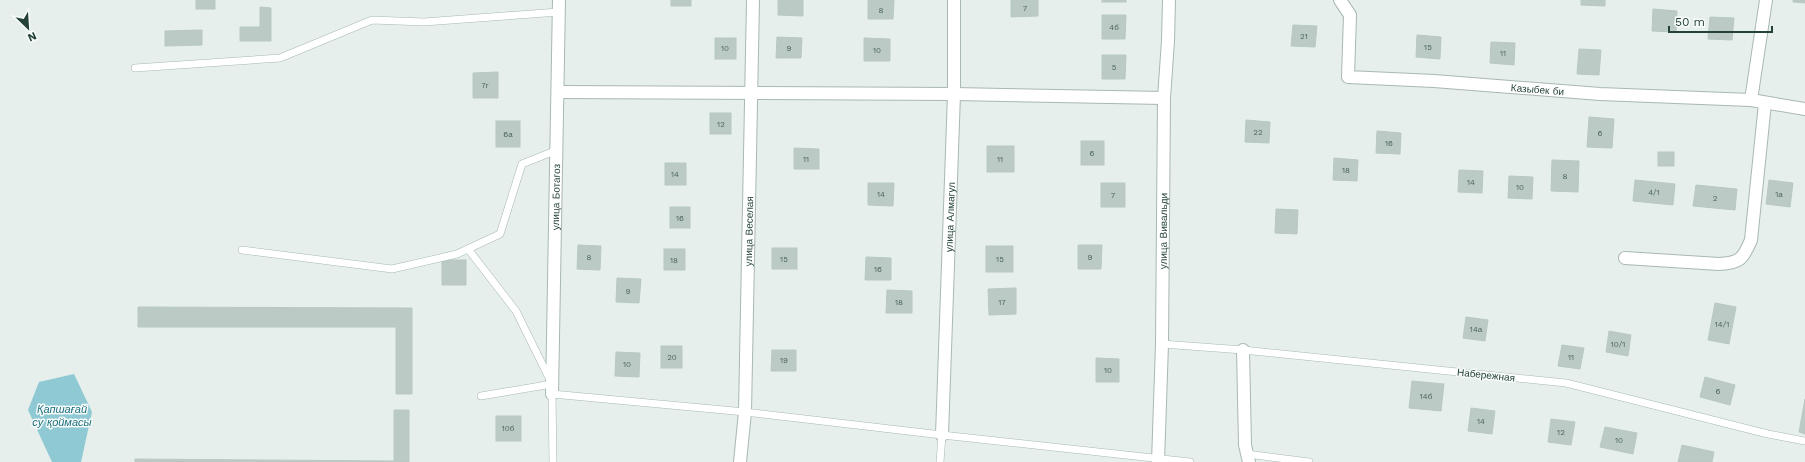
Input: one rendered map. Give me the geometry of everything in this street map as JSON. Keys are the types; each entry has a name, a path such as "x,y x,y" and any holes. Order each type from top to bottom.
{"street":[{"name":"улица Веселая","path":"740,462 745,412 753,0"},
{"name":"улица Алмагул","path":"942,435 954,94 954,0"},
{"name":"улица Вивальди","path":"1158,460 1162,344 1164,98 1169,0"},
{"name":"Казыбек би","path":"1340,0 1350,15 1348,77 1434,81 1600,94 1751,100 1805,109"},
{"path":"1751,100 1766,0"},
{"name":"улица Ботагоз","path":"552,389 559,6"},
{"path":"558,92 954,94 1164,98"},
{"path":"1625,258 1719,264 1733,263 1745,255 1751,240 1765,102"},
{"path":"1243,350 1245,445 1248,458"}],"lane":[{"path":"135,68 280,58 372,20 424,22 559,6"},
{"path":"242,250 392,269 457,254 500,234 522,164 557,150"},
{"path":"468,249 516,311 552,389 553,462"},
{"name":"Набережная","path":"1162,344 1243,350 1566,383 1761,432 1805,441"},
{"path":"481,396 552,389 1158,460 1190,462"},
{"path":"940,462 942,435"},
{"path":"1248,458 1309,462"}],"water":[{"name":"Қапшағай су қоймасы","path":"74,374 92,412 81,462 52,462 28,410 39,382"}],"building":[{"path":"196,0 215,0 215,9 196,9"},
{"path":"671,0 691,0 691,6 671,6"},
{"path":"778,0 803,0 803,16 778,15"},
{"path":"868,0 894,0 893,19 868,19"},
{"path":"1011,0 1038,0 1038,16 1011,17"},
{"path":"1102,0 1126,0 1126,2 1102,2"},
{"path":"1581,0 1605,0 1605,6 1581,5"},
{"path":"1793,0 1805,0 1805,3 1793,2"},
{"path":"260,7 271,8 271,41 240,41 240,27 260,27"},
{"path":"1653,9 1677,11 1676,32 1652,31"},
{"path":"1102,15 1126,15 1125,39 1102,39"},
{"path":"1710,17 1734,18 1732,40 1708,39"},
{"path":"1293,25 1317,26 1315,47 1291,46"},
{"path":"202,30 202,45 165,46 165,31"},
{"path":"1417,35 1441,37 1440,59 1416,57"},
{"path":"777,37 802,38 801,58 776,58"},
{"path":"715,38 736,38 736,59 715,59"},
{"path":"864,38 890,39 890,61 864,61"},
{"path":"1491,42 1515,43 1514,65 1490,63"},
{"path":"1579,49 1601,50 1599,75 1577,74"},
{"path":"1102,55 1126,55 1125,79 1102,79"},
{"path":"498,72 498,98 473,98 473,73"},
{"path":"710,113 731,113 731,134 710,134"},
{"path":"1589,117 1614,119 1612,148 1587,147"},
{"path":"1246,120 1270,122 1269,143 1245,142"},
{"path":"496,121 520,121 520,147 496,147"},
{"path":"1377,131 1401,133 1400,154 1376,153"},
{"path":"1081,141 1104,141 1104,165 1081,165"},
{"path":"987,146 1014,146 1014,172 987,172"},
{"path":"794,148 819,149 819,169 794,169"},
{"path":"1658,152 1674,152 1674,166 1658,166"},
{"path":"1334,158 1358,160 1357,181 1333,180"},
{"path":"1552,160 1579,161 1578,192 1551,191"},
{"path":"665,163 686,163 686,185 665,185"},
{"path":"1459,170 1483,171 1482,193 1458,192"},
{"path":"1509,176 1533,177 1532,199 1508,198"},
{"path":"1635,180 1675,184 1673,205 1633,201"},
{"path":"1769,180 1793,183 1790,207 1766,204"},
{"path":"868,183 894,183 893,206 868,205"},
{"path":"1101,183 1125,183 1125,207 1101,207"},
{"path":"1696,185 1737,189 1735,210 1693,206"},
{"path":"670,207 690,207 690,228 670,228"},
{"path":"1276,209 1298,210 1297,234 1275,233"},
{"path":"578,245 601,246 600,270 577,269"},
{"path":"1078,245 1102,245 1101,269 1078,269"},
{"path":"986,246 1013,246 1013,272 986,272"},
{"path":"772,248 797,248 797,269 772,269"},
{"path":"664,249 685,249 685,270 664,270"},
{"path":"866,257 891,258 891,280 865,280"},
{"path":"442,260 466,260 466,285 442,285"},
{"path":"617,278 641,279 639,303 616,302"},
{"path":"1016,288 1016,314 989,315 988,289"},
{"path":"887,290 912,291 912,313 886,313"},
{"path":"1715,303 1736,307 1729,344 1708,340"},
{"path":"138,307 412,308 412,394 396,394 396,327 138,327"},
{"path":"1466,317 1488,320 1485,341 1463,338"},
{"path":"1609,331 1631,335 1628,356 1606,352"},
{"path":"1562,345 1584,348 1580,369 1558,366"},
{"path":"661,346 682,346 682,368 661,368"},
{"path":"772,350 796,350 796,371 771,371"},
{"path":"616,352 640,353 639,377 615,376"},
{"path":"1096,358 1119,359 1119,382 1096,382"},
{"path":"1705,377 1735,385 1730,405 1700,397"},
{"path":"1412,381 1444,384 1441,411 1409,408"},
{"path":"1805,399 1805,434 1799,432"},
{"path":"1471,408 1495,411 1492,434 1468,431"},
{"path":"394,410 409,410 409,462 135,462 135,459 394,461"},
{"path":"496,416 521,416 521,441 496,441"},
{"path":"1551,419 1575,422 1571,445 1548,442"},
{"path":"1605,427 1637,433 1633,454 1600,447"},
{"path":"1682,445 1714,452 1712,462 1678,462"}]}
